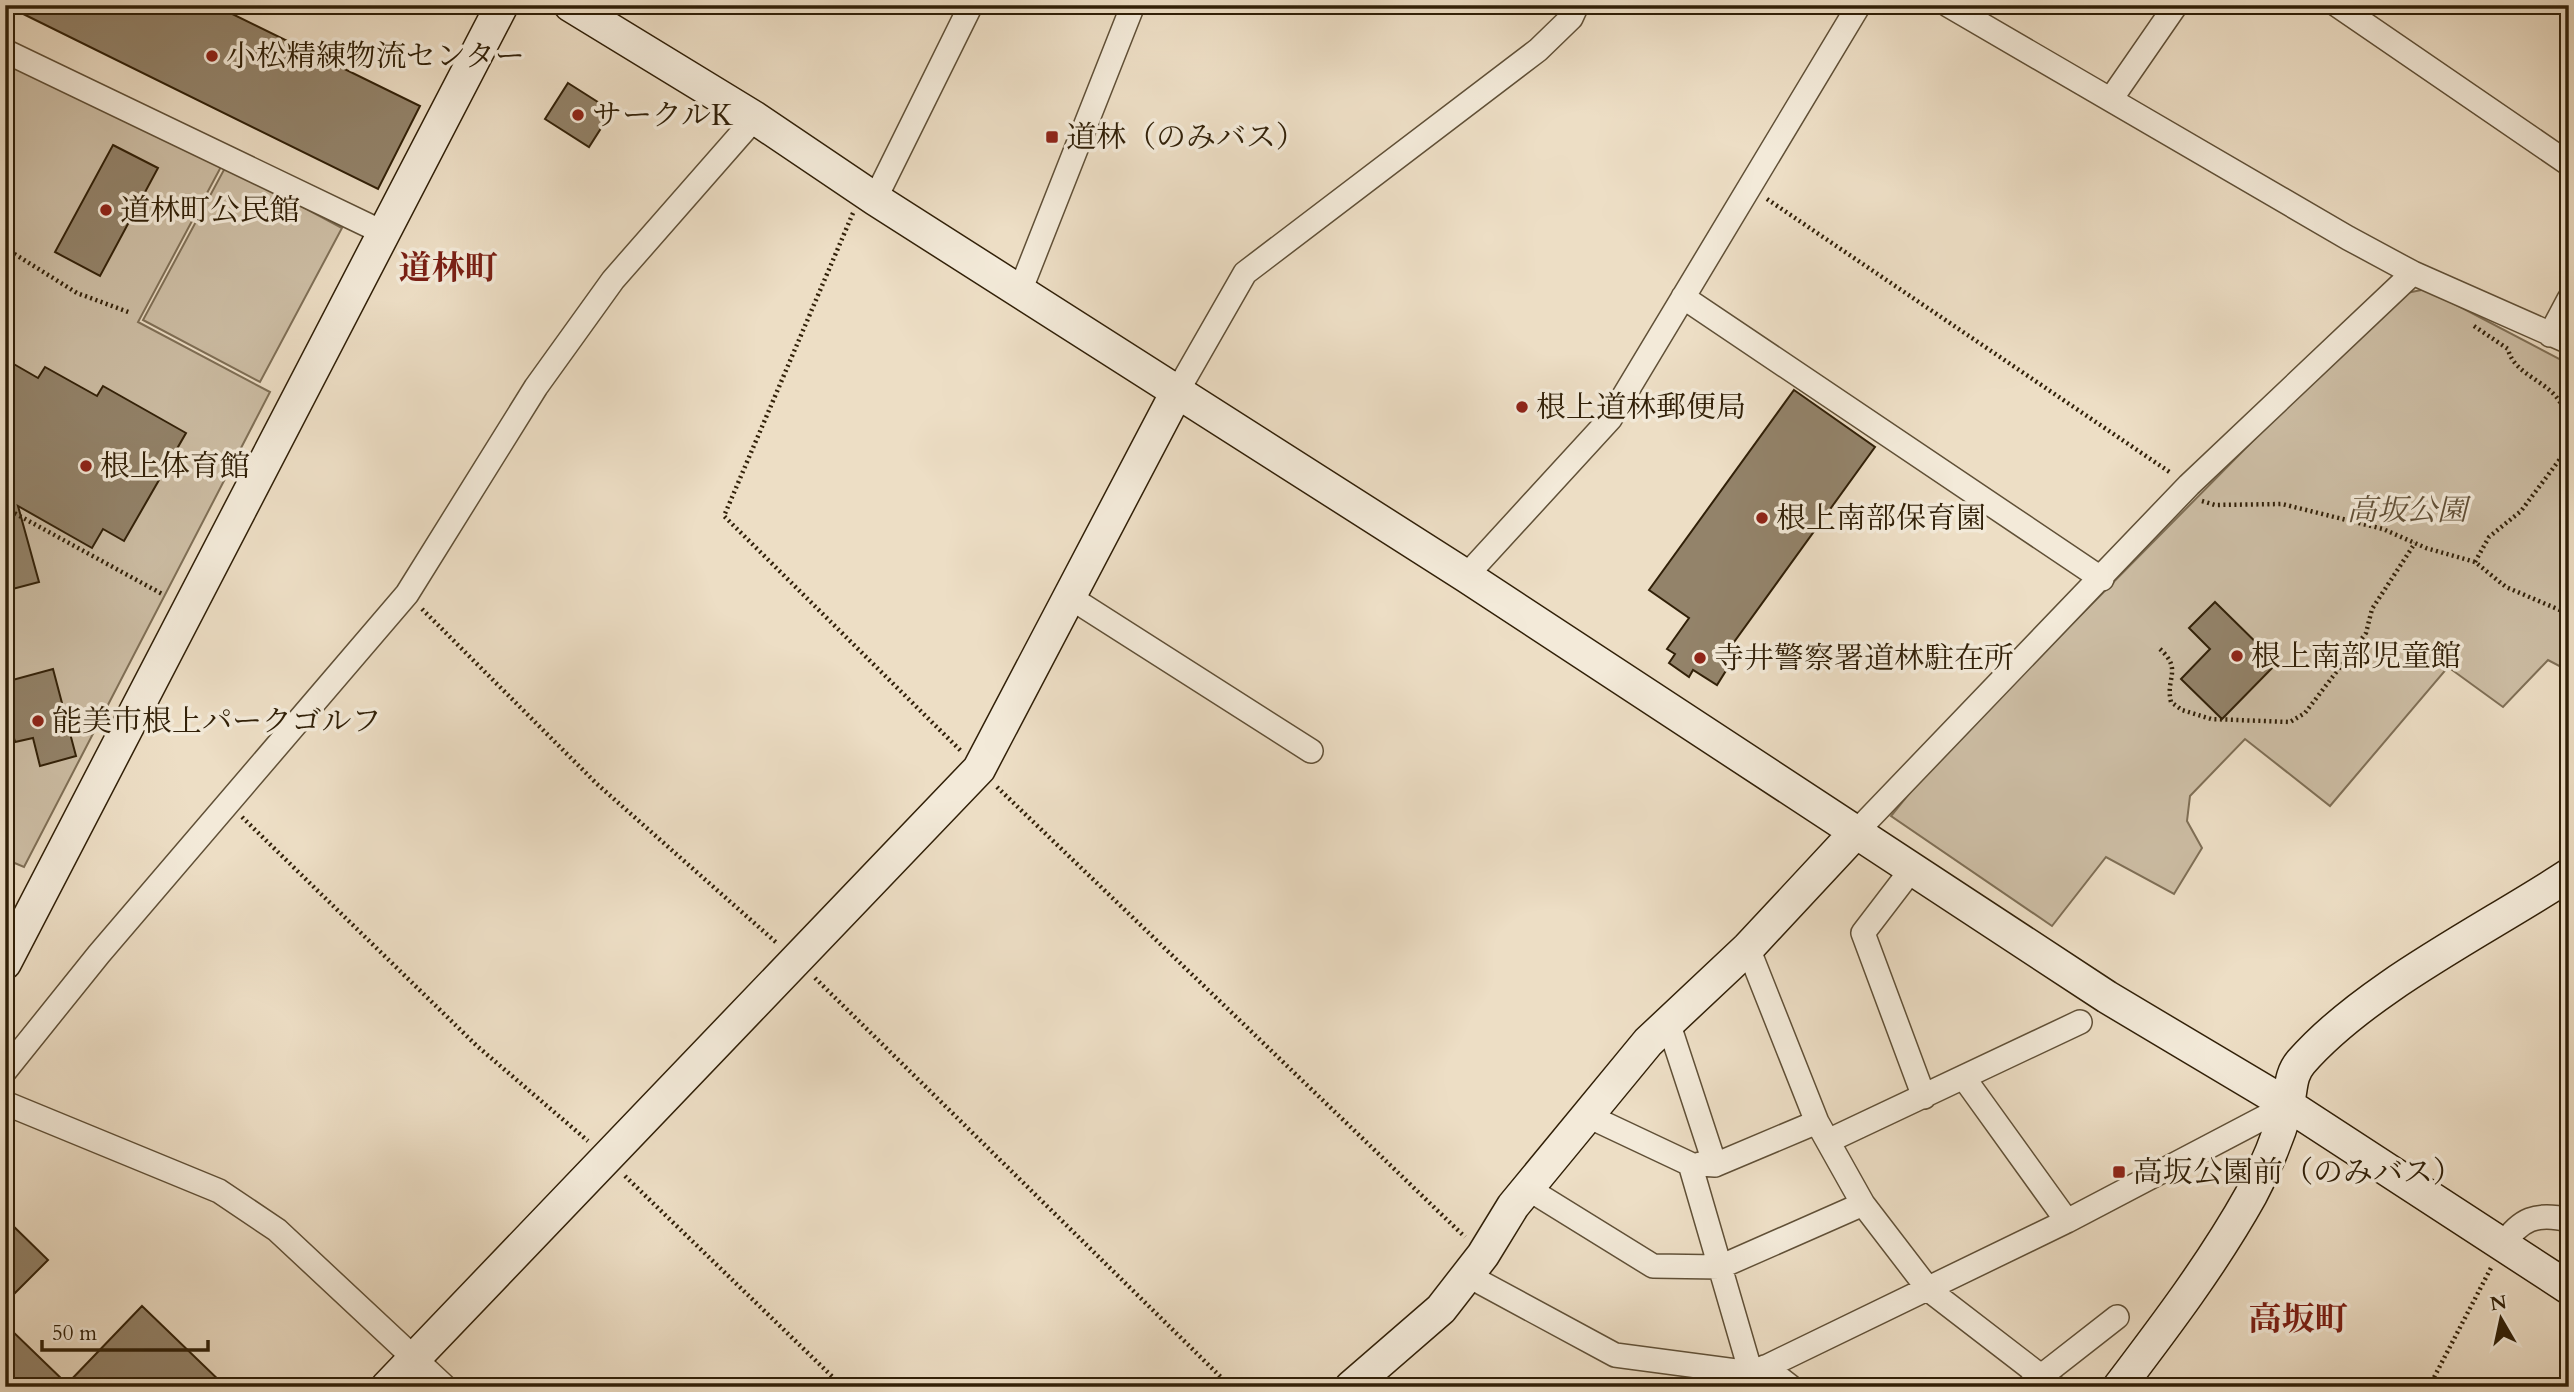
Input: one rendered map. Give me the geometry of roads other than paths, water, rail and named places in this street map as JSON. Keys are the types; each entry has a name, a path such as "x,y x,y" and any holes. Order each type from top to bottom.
{"street":[{"path":"5,963 502,5"},
{"path":"570,5 755,118 869,195 1466,576 2107,997 2288,1105 2502,1247 2569,1288"},
{"path":"869,195 971,5"},
{"path":"1020,292 1133,5"},
{"path":"387,1387 606,1157 798,962 979,769 1178,390 1245,274 1538,50 1571,18 1577,5"},
{"path":"1466,576 1610,419 1859,5"},
{"path":"1948,5 2310,217 2413,273 2559,339 2569,299"},
{"path":"2111,99 2176,5"},
{"path":"2337,5 2569,164"},
{"path":"5,51 384,233"},
{"path":"5,1071 99,954 407,594 536,387 613,280 755,118"},
{"path":"1351,1387 1441,1309 1475,1265 1527,1188 1586,1115 1668,1022 1748,948 1857,831 2102,579 2413,273"},
{"path":"1684,297 2102,579"},
{"path":"1068,596 1311,751"},
{"path":"1912,869 1863,933 1924,1097"},
{"path":"2119,1387 2183,1302 2252,1193 2288,1105 2290,1083 2299,1064 2336,1030 2393,985 2564,884"},
{"path":"1748,948 1823,1132 1863,1204 1929,1290 2041,1384 2117,1317"},
{"path":"1668,1022 1715,1165"},
{"path":"1586,1115 1689,1164 1715,1165 1924,1097 2080,1022"},
{"path":"1964,1078 2067,1221"},
{"path":"5,1103 219,1191 277,1230 445,1387"},
{"path":"1724,1387 2067,1221 2288,1105"},
{"path":"1689,1164 1720,1267 1758,1370"},
{"path":"1527,1188 1653,1266 1720,1267 1863,1204"},
{"path":"2502,1247 2516,1226 2547,1215 2569,1220"},
{"path":"1475,1265 1615,1355 1758,1370 1791,1387"}],"place":[{"name":"小松精練物流センター","path":"212,56"},
{"name":"サークルK","path":"578,115"},
{"name":"道林（のみバス）","path":"1052,137"},
{"name":"道林町公民館","path":"106,210"},
{"name":"根上道林郵便局","path":"1522,407"},
{"name":"根上体育館","path":"86,466"},
{"name":"根上南部保育園","path":"1762,518"},
{"name":"根上南部児童館","path":"2237,656"},
{"name":"寺井警察署道林駐在所","path":"1700,658"},
{"name":"能美市根上パークゴルフ","path":"38,721"},
{"name":"高坂公園前（のみバス）","path":"2119,1172"}],"district":[{"name":"道林町","path":"448,268"},
{"name":"高坂町","path":"2298,1319"}],"park label":[{"name":"高坂公園","path":"2407,510"}]}
